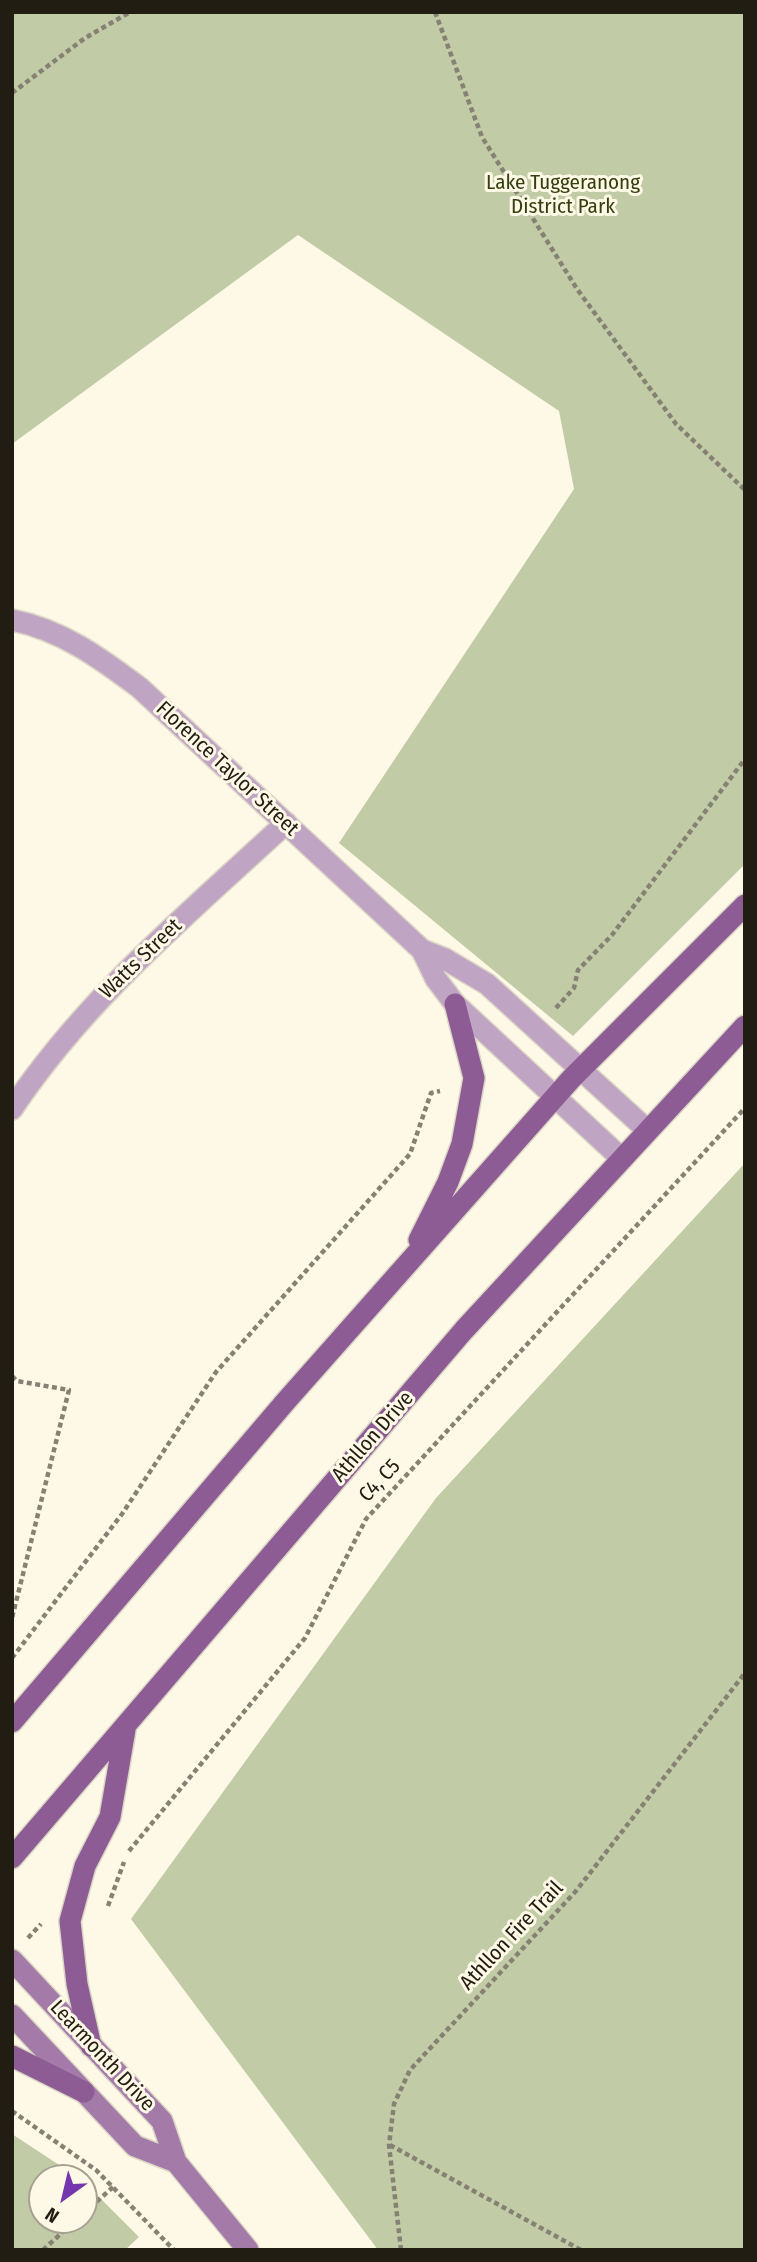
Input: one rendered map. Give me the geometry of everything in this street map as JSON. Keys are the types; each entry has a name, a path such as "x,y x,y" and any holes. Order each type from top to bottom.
{"main road":[{"path":"12,1722 555,1097 745,905"},
{"path":"405,1267 449,1182 462,1144 474,1077 455,1004"},
{"name":"Athllon Drive","path":"12,1858 125,1730 464,1330 646,1129 745,1026"},
{"path":"91,2046 77,1984 71,1921 85,1866 110,1817 125,1730"},
{"path":"12,2056 84,2092"}],"street":[{"name":"Florence Taylor Street","path":"12,620 35,625 91,651 140,688 422,950 436,979 455,1004 621,1158"},
{"name":"Watts Street","path":"12,1109 43,1063 116,980 286,823"},
{"name":"Florence Taylor Street","path":"422,950 445,959 486,984 646,1129"},
{"name":"Learmonth Drive","path":"12,1960 162,2121 176,2162 248,2250"},
{"name":"Learmonth Drive","path":"12,2015 135,2146 176,2162"}],"path":[{"path":"12,93 85,38 130,12"},
{"path":"435,12 482,137 577,289 676,424 745,490"},
{"path":"536,1029 574,988 578,970 612,935 745,759"},
{"path":"12,1658 122,1514 216,1372 410,1154 431,1093 472,1085"},
{"name":"C4, C5","path":"107,1909 127,1853 305,1638 366,1519 745,1108"},
{"path":"12,1376 18,1381 69,1390 12,1618"},
{"name":"Athllon Fire Trail","path":"401,2250 390,2145 394,2104 410,2070 576,1891 745,1673"},
{"path":"12,2111 96,2170 174,2250"},
{"path":"390,2145 581,2250"},
{"path":"98,2200 113,2187"},
{"path":"43,2250 61,2234"}],"green space":[{"name":"Lake Tuggeranong District Park","path":"12,12 745,12 745,864 573,1036 339,843 574,489 559,411 298,235 12,444"},
{"path":"745,1163 745,2250 378,2250 131,1919 436,1498"},
{"path":"12,2134 58,2164 28,2164 28,2234 98,2234 98,2196 139,2237 125,2250 12,2250"}]}
